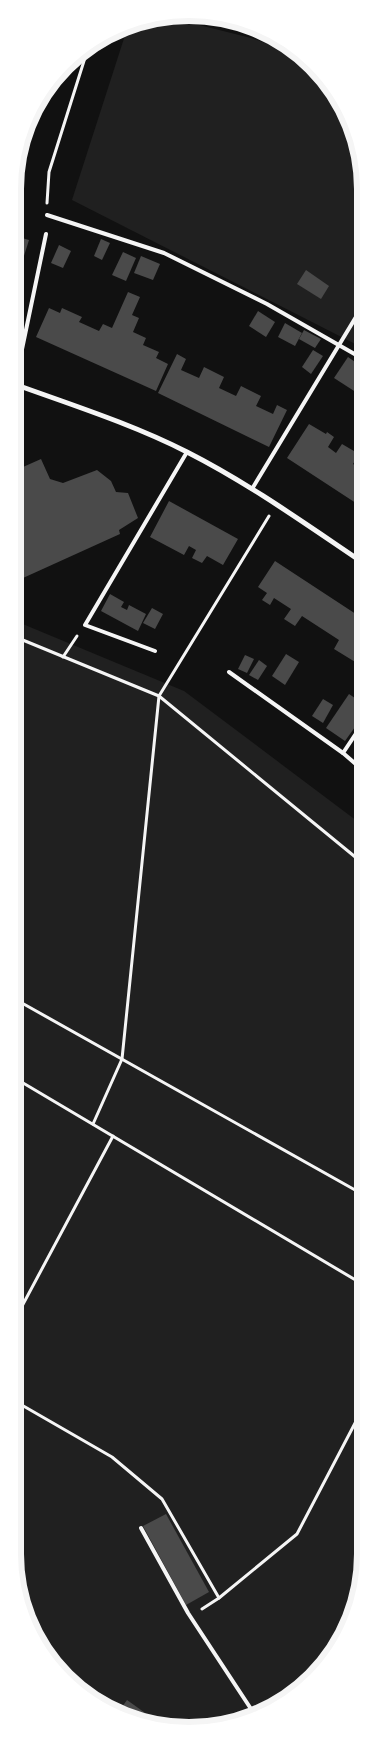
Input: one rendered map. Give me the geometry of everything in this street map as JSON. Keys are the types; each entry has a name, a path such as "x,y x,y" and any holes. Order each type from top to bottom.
{"street":[{"path":"21,387 107,417 187,452 252,489 356,558"}],"lane":[{"path":"47,215 164,253 267,304 356,355"},
{"path":"21,353 46,234"},
{"path":"252,489 356,317"},
{"path":"155,651 85,625 187,452"},
{"path":"229,672 356,765"},
{"path":"343,753 356,733"},
{"path":"141,1528 191,1617 252,1709"}],"path":[{"path":"47,215 49,172 85,58"},
{"path":"93,1124 122,1059 159,696 276,505"},
{"path":"21,639 159,696 356,858"},
{"path":"63,657 71,644"},
{"path":"22,1003 357,1191"},
{"path":"22,1082 357,1281"},
{"path":"22,1307 113,1136"},
{"path":"22,1405 112,1457 162,1499 219,1598"},
{"path":"191,1617 219,1598 297,1534 357,1420"}],"shaded area":[{"path":"187,22 251,38 276,46 308,70 322,87 344,125 351,146 356,178 356,344 72,200 125,34 146,27"},
{"path":"21,623 184,691 356,821 357,1554 355,1576 344,1618 334,1638 308,1673 282,1693 253,1709 232,1716 200,1721 167,1720 146,1716 125,1709 87,1687 70,1673 50,1647 34,1618 24,1587 22,1565"}],"building":[{"path":"22,238 29,240 23,259 21,258"},
{"path":"101,239 110,243 102,260 94,256"},
{"path":"59,245 71,251 63,268 51,263"},
{"path":"123,252 136,258 126,281 112,275"},
{"path":"141,256 160,264 153,280 134,273"},
{"path":"306,270 329,286 321,299 297,284"},
{"path":"128,292 140,297 132,315 139,318 133,332 146,338 143,345 159,352 156,358 168,364 156,391 36,337 49,308 60,313 62,308 82,317 79,322 99,331 103,324 112,328"},
{"path":"258,311 275,322 266,337 249,326"},
{"path":"285,323 302,333 295,346 278,337"},
{"path":"304,330 321,339 315,348 299,339"},
{"path":"313,350 323,356 311,374 302,367"},
{"path":"177,354 186,359 181,370 199,378 204,367 224,377 219,388 236,396 241,386 261,396 256,406 273,414 277,405 287,410 269,447 158,393"},
{"path":"348,357 356,363 356,392 334,378"},
{"path":"309,424 326,434 327,432 334,437 328,447 336,453 342,444 356,452 356,459 353,464 356,466 356,503 287,458"},
{"path":"41,459 50,479 63,483 97,470 111,481 116,492 128,493 138,518 119,530 120,534 23,578 21,575 21,468"},
{"path":"169,501 238,539 223,565 207,556 202,563 192,558 196,550 189,546 184,555 150,537"},
{"path":"275,561 356,614 356,663 334,649 339,640 302,616 295,626 284,619 291,609 274,598 270,605 262,600 267,593 258,587"},
{"path":"110,594 124,602 121,607 127,610 129,605 146,614 138,631 101,611"},
{"path":"152,608 163,614 155,629 143,623"},
{"path":"286,654 299,662 285,685 272,676"},
{"path":"245,655 254,659 247,673 238,669"},
{"path":"259,660 267,666 258,680 249,675"},
{"path":"349,694 356,699 356,725 345,741 326,728"},
{"path":"323,699 333,705 323,723 312,716"},
{"path":"166,1514 209,1592 186,1605 143,1526"},
{"path":"127,1700 148,1715 146,1716 122,1707"}]}
